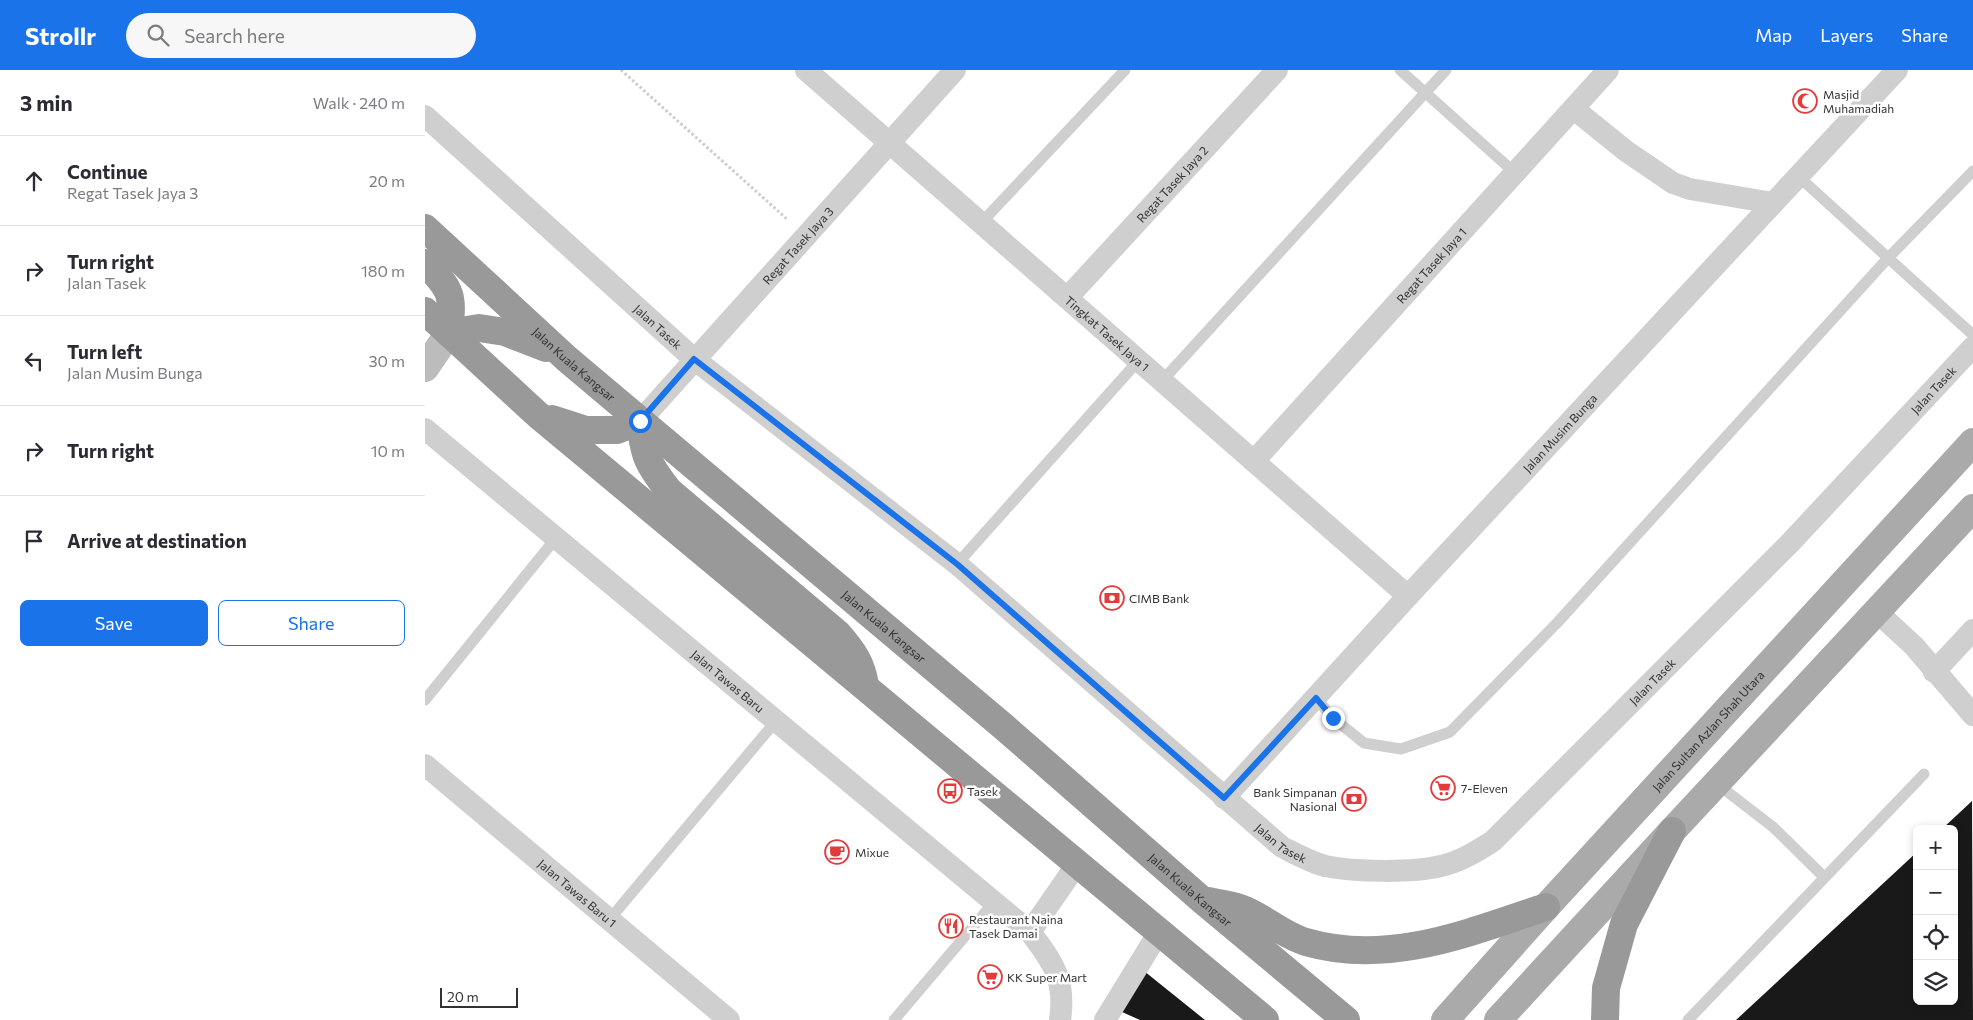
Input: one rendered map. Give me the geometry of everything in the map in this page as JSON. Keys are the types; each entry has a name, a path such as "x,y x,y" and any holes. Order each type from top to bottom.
{"highway":[{"name":"Jalan Kuala Kangsar","path":"425,228 567,358 640,421 1004,727 1202,900 1345,1020"},
{"path":"425,264 444,282 452,303 449,333"},
{"path":"425,311 538,415 1265,1020"},
{"path":"449,333 479,328 505,332 536,343 567,358"},
{"path":"538,415 586,430 617,430 640,421 643,448 651,469 669,491 838,634 853,650 862,669 865,686"},
{"path":"1605,1020 1606,988 1624,924 1672,831"},
{"path":"1202,900 1244,910 1304,942 1341,950 1381,951 1445,941 1545,907"}],"main road":[{"name":"Jalan Sultan Azlan Shah Utara","path":"1445,1020 1545,907 1973,442"},
{"path":"1498,1020 1973,508"}],"street":[{"name":"Tingkat Tasek Jaya 1","path":"806,70 1407,596"},
{"name":"Regat Tasek Jaya 3","path":"640,421 955,70"},
{"name":"Regat Tasek Jaya 2","path":"1067,298 1277,70"},
{"name":"Regat Tasek Jaya 1","path":"1254,461 1609,70"},
{"name":"Jalan Musim Bunga","path":"1224,798 1407,596 1897,70"},
{"path":"1573,109 1626,151 1673,183 1690,189 1773,203"},
{"name":"Jalan Tasek","path":"425,116 694,359 957,564 1282,847 1325,866 1372,870 1418,870 1442,866 1469,855 1493,841 1790,543 1973,347"},
{"path":"425,368 449,333"},
{"name":"Jalan Tawas Baru","path":"425,429 1030,932 1050,958 1060,982 1062,1004 1060,1020"},
{"path":"1876,611 1914,646 1934,672 1973,715"},
{"path":"1934,672 1973,630"},
{"name":"Jalan Tawas Baru 1","path":"425,765 729,1020"},
{"path":"1030,932 1077,864"},
{"path":"1105,1020 1159,932"}],"lane":[{"path":"981,224 1125,70"},
{"path":"1400,70 1515,173"},
{"path":"1162,381 1446,70"},
{"path":"1316,698 1333,718 1364,743 1401,749 1449,732 1557,624 1887,258 1973,171"},
{"path":"1798,176 1973,335"},
{"path":"957,564 1139,360"},
{"path":"425,700 556,538"},
{"path":"609,920 776,721"},
{"path":"1688,1020 1924,774"},
{"path":"1716,783 1773,827 1824,878"},
{"path":"893,1020 994,902"}],"path":[{"path":"621,70 805,236"}],"building":[{"path":"1972,801 1973,1020 1736,1020 1913,856 1913,1005 1958,1005 1958,825 1946,825"},
{"path":"1144,971 1205,1020 1140,1020 1122,1012"}],"place":[{"name":"Masjid Muhamadiah","path":"1805,101"},
{"name":"CIMB Bank","path":"1112,598"},
{"name":"7-Eleven","path":"1443,788"},
{"name":"Tasek","path":"950,791"},
{"name":"Bank Simpanan Nasional","path":"1354,799"},
{"name":"Mixue","path":"837,852"},
{"name":"Restaurant Naina Tasek Damai","path":"951,926"},
{"name":"KK Super Mart","path":"990,977"}],"route":[{"path":"640,421 694,359 957,564 1224,798 1316,698 1333,718"}]}
